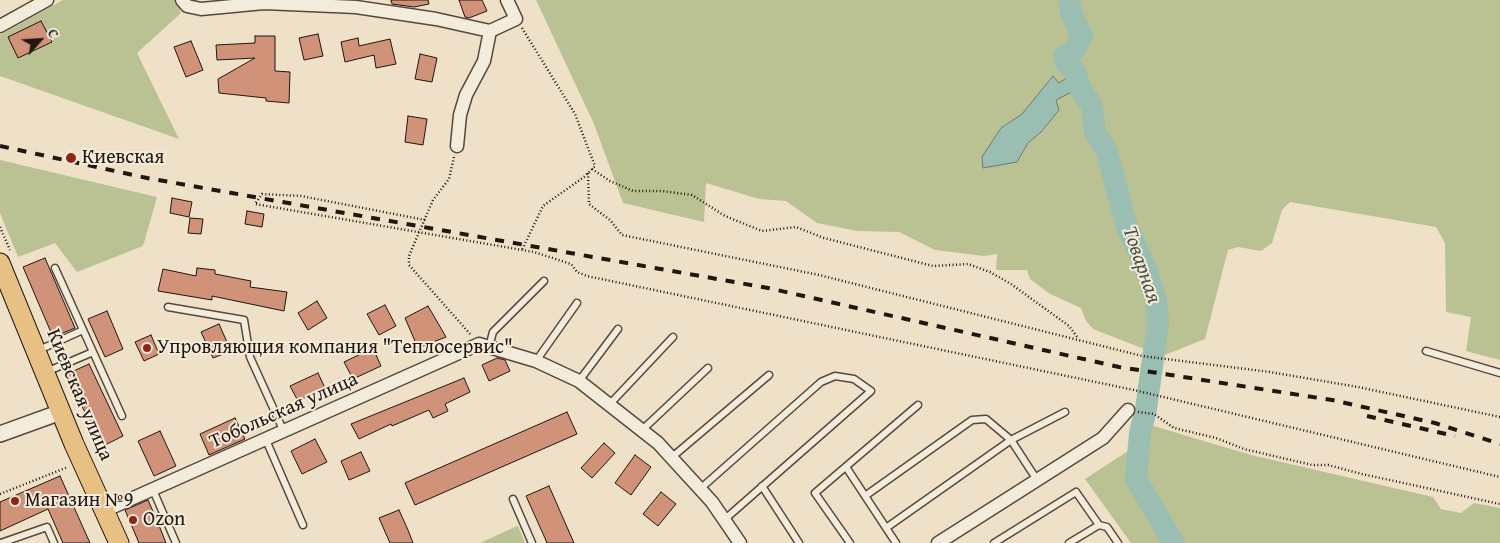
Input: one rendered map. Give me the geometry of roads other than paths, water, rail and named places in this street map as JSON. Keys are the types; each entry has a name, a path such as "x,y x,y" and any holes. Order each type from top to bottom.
{"main road":[{"name":"Киевская улица","path":"0,263 61,412 119,543"}],"street":[{"path":"0,26 47,0"},
{"path":"182,0 187,6 201,9 264,4 356,7 490,31 516,19 507,0"},
{"path":"457,146 460,115 466,95 484,61 490,31"},
{"path":"484,345 536,361 579,381 641,430 671,458 700,489 740,543"},
{"name":"Тобольская улица","path":"104,511 484,345"},
{"path":"938,543 1103,438 1133,411"},
{"path":"0,434 61,412"}],"lane":[{"path":"55,268 122,416"},
{"path":"484,345 493,332 544,281"},
{"path":"536,361 577,302"},
{"path":"168,307 244,320 250,357 284,432"},
{"path":"579,381 618,329"},
{"path":"36,351 83,330"},
{"path":"609,406 672,337"},
{"path":"1426,351 1500,373"},
{"path":"45,372 93,352"},
{"path":"641,430 708,368"},
{"path":"671,458 768,375"},
{"path":"700,489 821,382 835,376 854,379 872,391 724,520"},
{"path":"850,543 815,493 918,405"},
{"path":"886,528 1012,440 1065,412"},
{"path":"865,496 972,420 986,419 1012,440 1037,480"},
{"path":"266,440 303,525"},
{"path":"846,467 896,543"},
{"path":"762,486 799,543"},
{"path":"152,490 176,543"},
{"path":"994,543 1076,492 1099,524 1107,527 1118,543"},
{"path":"513,499 532,543"},
{"path":"1069,543 1099,524"},
{"path":"1,543 47,527 54,543"}],"water":[{"path":"1075,72 1083,73 1089,83 1056,100 1059,110 1041,132 1028,143 1017,162 983,168 982,157 1001,128 1022,114 1053,76 1059,83"}],"waterway":[{"name":"Товарная","path":"1069,0 1071,13 1082,36 1073,52 1064,56 1066,63 1075,72 1080,88 1092,106 1095,131 1107,152 1127,227 1145,266 1156,300 1158,323 1146,409 1140,433 1136,479 1174,543"}],"railway":[{"path":"0,146 147,178 768,288 1119,367 1332,400 1435,423 1500,444"},
{"path":"1367,416 1455,436"}],"place":[{"name":"Киевская","path":"71,158"},
{"name":"Упровляющия компания \"Теплосервис\"","path":"147,348"},
{"name":"Магазин №9","path":"15,501"},
{"name":"Ozon","path":"133,520"}]}
